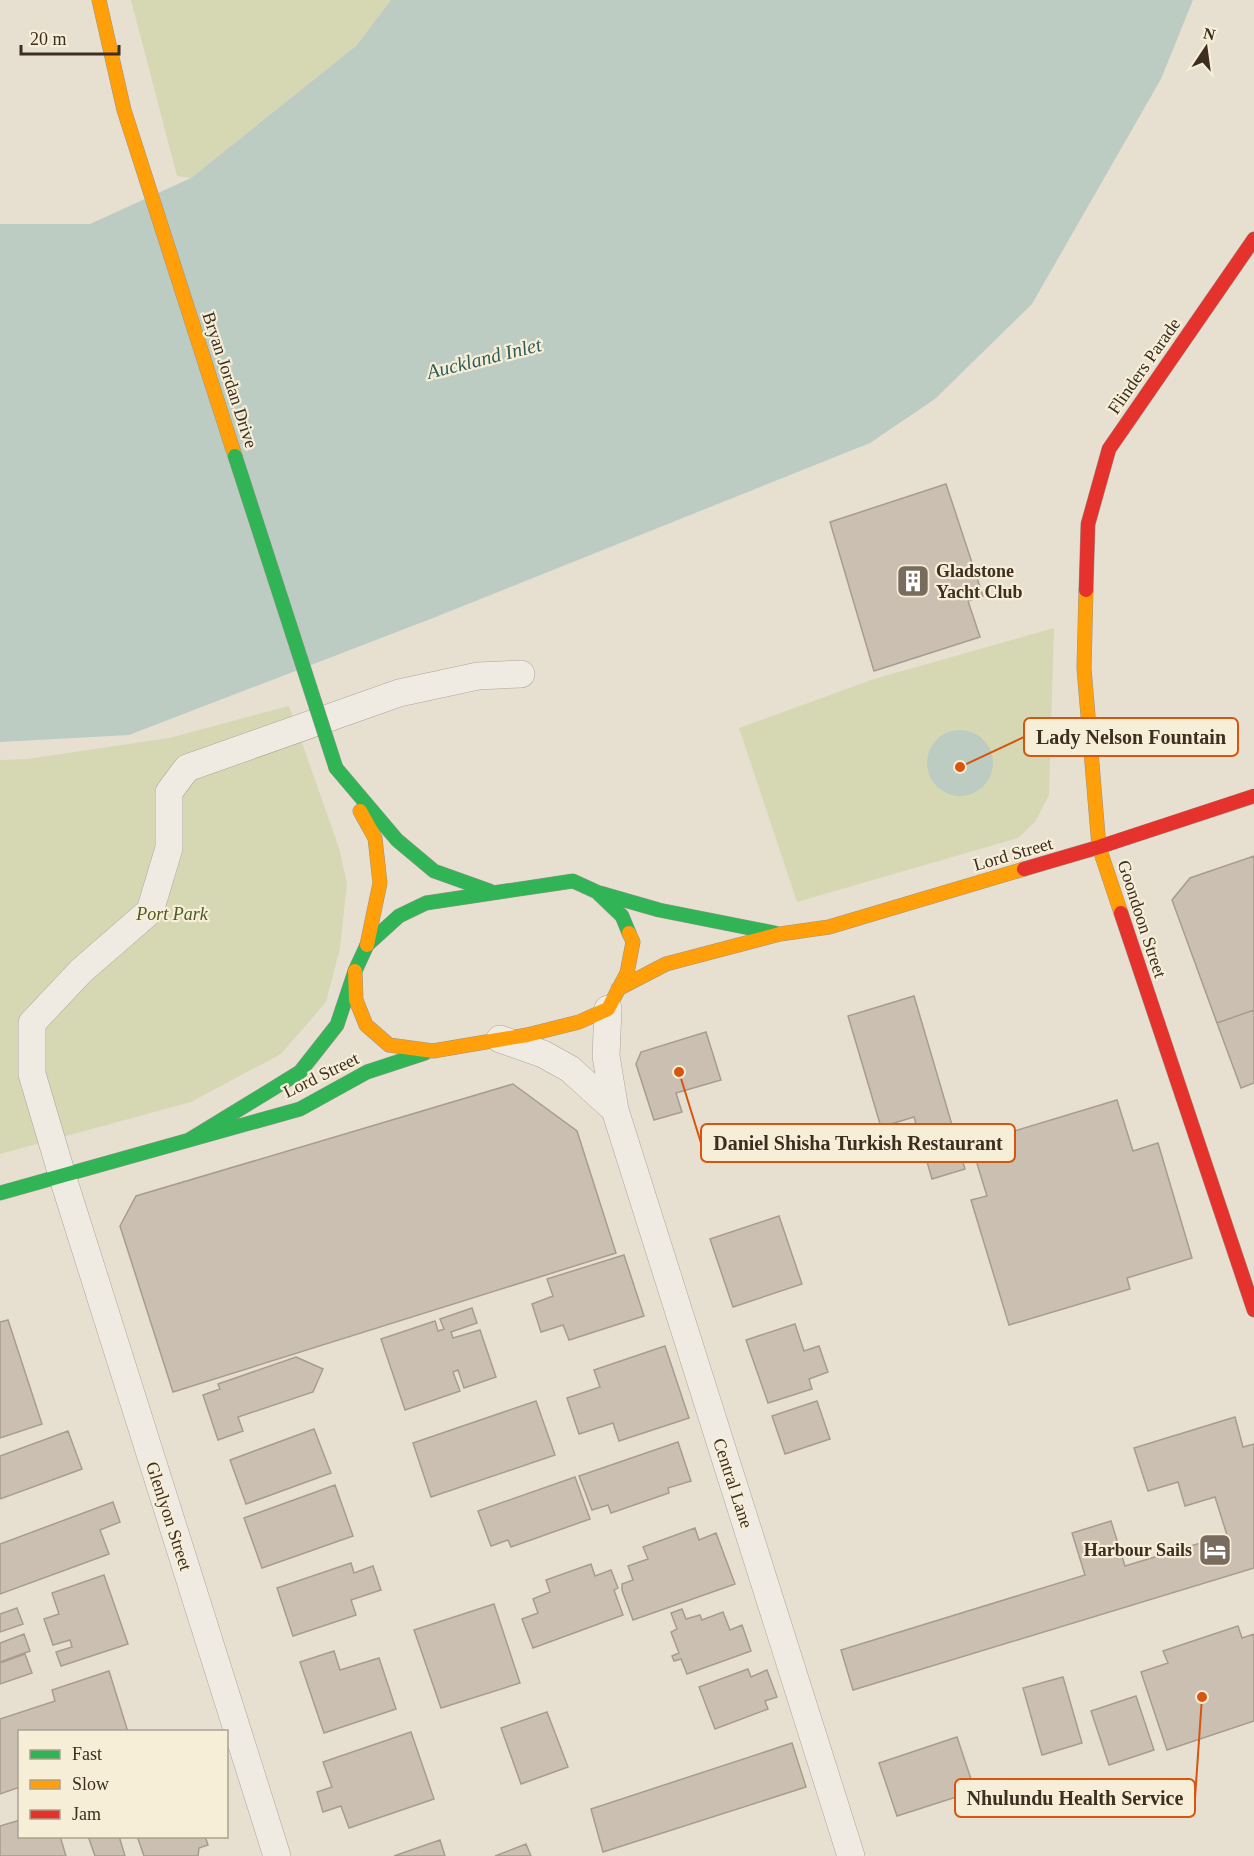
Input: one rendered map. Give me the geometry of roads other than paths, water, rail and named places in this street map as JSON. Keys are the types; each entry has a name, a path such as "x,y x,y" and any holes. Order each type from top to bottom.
{"main road":[{"name":"Bryan Jordan Drive","path":"99,0 124,110 336,768 375,838 380,883 367,945"},
{"name":"Flinders Parade","path":"1088,524 1109,449 1254,239"},
{"name":"Goondoon Street","path":"1088,524 1084,669 1099,847 1254,1310"},
{"name":"Bryan Jordan Drive","path":"336,768 397,840 435,871 494,893"},
{"name":"Lord Street","path":"0,1193 300,1109 367,1072 432,1051 579,1022 666,964 780,934 829,927 1099,847 1254,796"},
{"path":"367,945 399,916 426,903 573,880 597,892 622,916 633,942 627,973 613,999"},
{"name":"Lord Street","path":"597,892 659,910 780,934"},
{"name":"Lord Street","path":"189,1140 300,1072 337,1025 355,970 367,945"},
{"path":"355,970 356,1000 366,1025 389,1045 432,1051"}],"street":[{"name":"Glenlyon Street","path":"277,1856 32,1074 32,1023 81,971 150,911 169,848 169,792 187,768 399,693 478,676 521,674"},
{"name":"Central Lane","path":"613,999 606,1056 615,1110 851,1856"},
{"path":"500,1039 543,1054 570,1069 615,1110"}],"water":[{"name":"Auckland Inlet","path":"391,0 1193,0 1161,79 1032,304 935,399 870,443 433,618 129,735 0,742 0,224 90,224 191,178 356,46"},
{"path":"960,730 973,733 983,740 990,750 993,763 990,776 983,786 973,793 960,796 947,793 937,786 930,776 927,763 930,750 937,740 947,733"}],"place":[{"name":"Gladstone Yacht Club","path":"913,581"},
{"name":"Lady Nelson Fountain","path":"960,767"},
{"name":"Daniel Shisha Turkish Restaurant","path":"679,1072"},
{"name":"Harbour Sails","path":"1215,1550"},
{"name":"Nhulundu Health Service","path":"1202,1697"}],"park label":[{"name":"Port Park","path":"172,914"}]}
